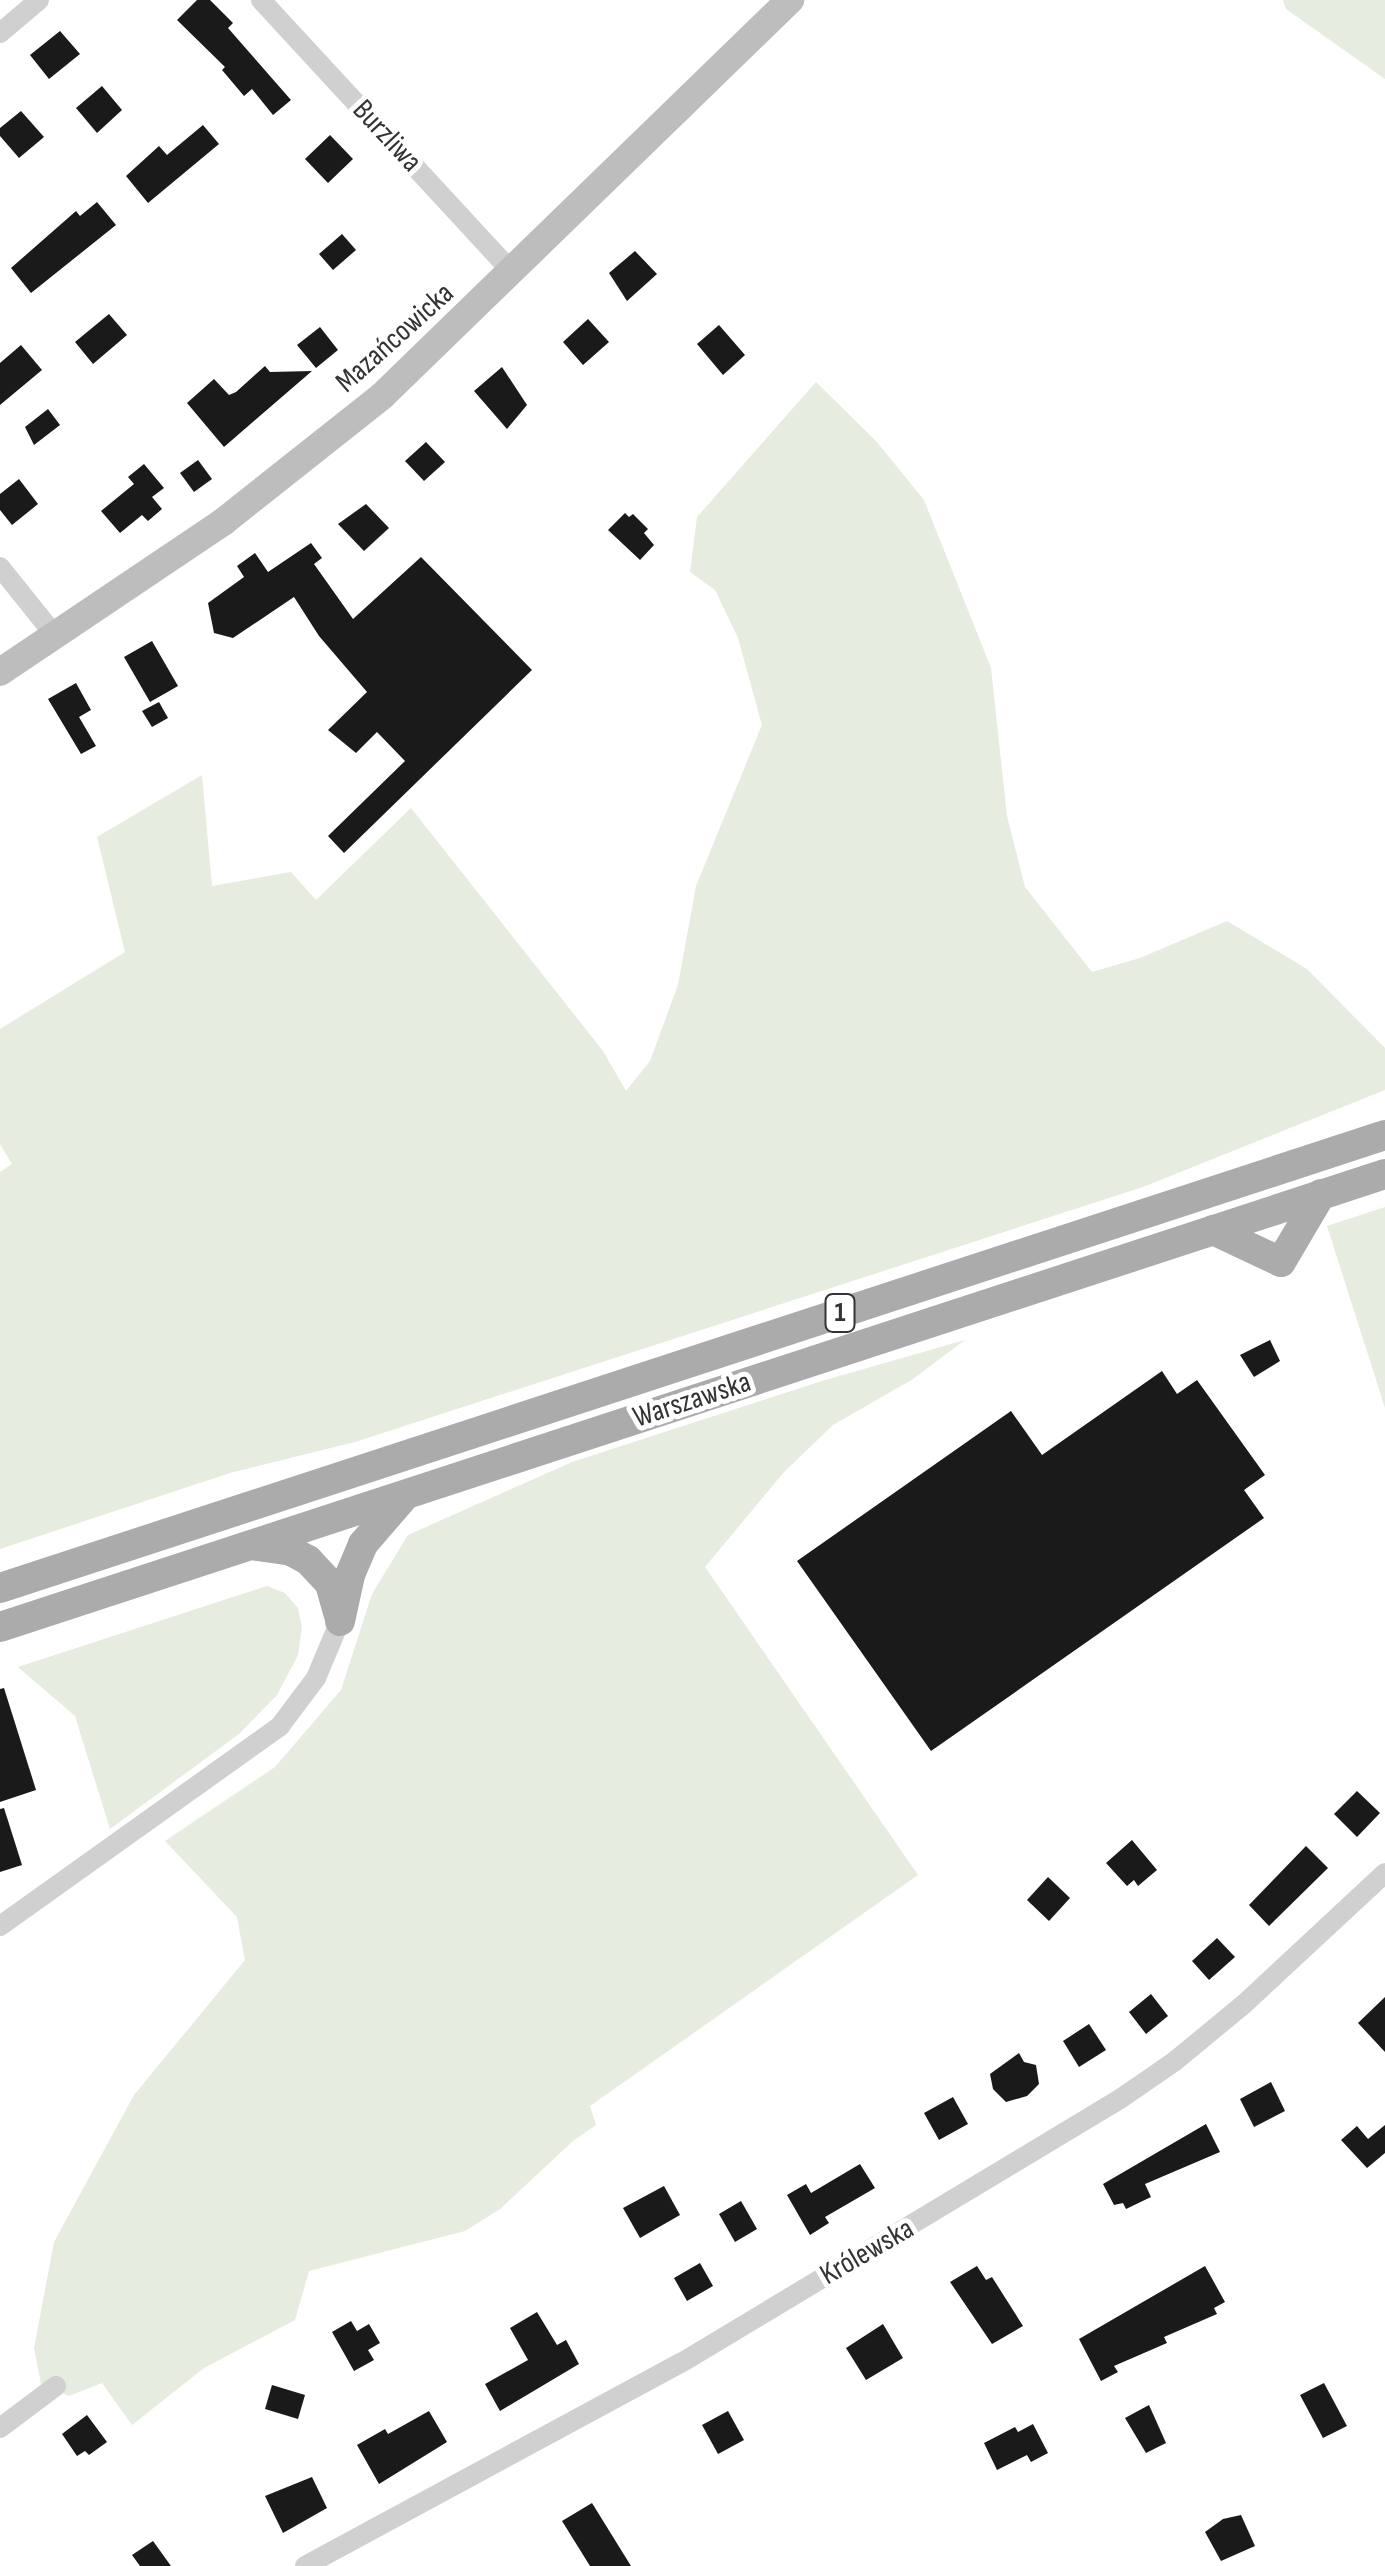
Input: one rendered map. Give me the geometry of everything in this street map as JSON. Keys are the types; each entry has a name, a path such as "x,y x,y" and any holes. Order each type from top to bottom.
{"main road":[{"name":"Warszawska","path":"0,1588 1385,1135"},
{"name":"Warszawska","path":"0,1627 1385,1174"},
{"path":"1213,1230 1282,1262 1321,1194"},
{"path":"340,1622 350,1575 363,1544 384,1515 411,1492"},
{"path":"235,1550 272,1546 308,1560 330,1584 340,1622"},
{"path":"0,1575 31,1578"}],"street":[{"path":"0,33 39,0"},
{"name":"Burzliwa","path":"261,0 513,273"},
{"name":"Mazańcowicka","path":"0,672 223,522 382,396 790,0"},
{"path":"0,567 56,637"},
{"path":"0,1926 280,1726 316,1678 340,1622"},
{"name":"Królewska","path":"306,2566 682,2362 1120,2099 1175,2062 1385,1872"},
{"path":"0,2428 56,2386"}],"shaded area":[{"path":"1283,0 1385,0 1385,79 1286,9"},
{"path":"816,382 876,441 924,500 991,668 1007,816 1025,887 1092,972 1140,958 1227,921 1307,969 1385,1048 1385,1090 1143,1187 355,1442 230,1473 0,1549 0,1172 12,1164 0,1144 0,1029 125,952 97,837 202,775 212,886 291,872 316,900 411,808 603,1051 626,1091 650,1061 678,985 696,886 762,725 738,638 715,590 690,572 697,517"},
{"path":"1385,1207 1385,1408 1327,1226"},
{"path":"965,1340 913,1379 833,1425 784,1472 705,1567 918,1875 590,2106 596,2125 573,2141 500,2209 465,2231 309,2271 295,2320 204,2368 132,2425 102,2383 69,2396 41,2384 34,2348 54,2242 134,2095 245,1960 237,1917 165,1841 275,1767 341,1690 372,1594 408,1535 572,1462 822,1381"},
{"path":"267,1586 285,1593 298,1608 302,1627 298,1655 277,1695 239,1734 110,1829 75,1716 18,1667"}],"building":[{"path":"197,0 210,0 233,23 228,28 291,100 273,115 252,89 244,96 222,70 225,67 177,20"},
{"path":"60,31 80,54 49,79 30,55"},
{"path":"102,86 122,110 97,133 76,108"},
{"path":"21,111 44,137 19,158 0,136 0,128"},
{"path":"203,125 219,144 148,203 126,176 159,146 167,155"},
{"path":"330,135 353,159 328,183 305,159"},
{"path":"97,202 116,225 31,293 11,268 76,211 80,216"},
{"path":"342,234 356,250 333,270 319,254"},
{"path":"635,251 657,274 627,301 609,273"},
{"path":"109,314 127,335 93,364 75,342"},
{"path":"588,319 609,342 583,365 563,342"},
{"path":"719,325 745,355 723,375 697,344"},
{"path":"320,327 338,350 316,368 297,345"},
{"path":"21,345 42,370 0,405 0,363"},
{"path":"265,366 270,372 312,371 224,447 187,403 214,379 229,395 236,392"},
{"path":"502,367 527,405 507,429 474,391"},
{"path":"48,409 60,425 34,445 25,427"},
{"path":"426,442 445,462 424,481 405,461"},
{"path":"198,460 212,479 194,492 180,473"},
{"path":"144,464 164,488 152,497 162,509 148,521 142,515 120,533 101,511 134,484 128,477"},
{"path":"19,479 38,504 12,525 0,510 0,494"},
{"path":"366,504 389,528 364,551 338,524"},
{"path":"625,513 629,517 633,514 648,529 644,533 654,545 640,560 608,530"},
{"path":"311,543 322,558 314,564 353,619 421,557 532,670 344,853 328,836 405,761 377,732 356,753 328,730 367,692 319,636 294,597 233,638 214,633 208,603 244,577 237,566 255,553 268,572"},
{"path":"152,641 178,686 150,702 124,657"},
{"path":"76,683 91,710 79,717 96,746 81,754 48,699"},
{"path":"159,702 168,718 152,727 142,711"},
{"path":"1270,1340 1280,1361 1254,1377 1240,1355"},
{"path":"1162,1371 1177,1394 1197,1380 1265,1475 1244,1490 1264,1518 931,1751 797,1561 1011,1411 1042,1455"},
{"path":"4,1688 36,1790 0,1802 0,1689"},
{"path":"1357,1791 1380,1813 1357,1837 1334,1814"},
{"path":"4,1808 22,1865 0,1872 0,1809"},
{"path":"1132,1840 1157,1870 1138,1886 1134,1880 1127,1886 1106,1863"},
{"path":"1306,1846 1328,1868 1269,1926 1249,1905"},
{"path":"1048,1877 1070,1898 1049,1921 1027,1900"},
{"path":"1217,1938 1235,1957 1209,1980 1192,1961"},
{"path":"1151,1994 1168,2016 1146,2034 1129,2012"},
{"path":"1385,1997 1385,2052 1358,2023"},
{"path":"1089,2024 1106,2050 1079,2067 1063,2041"},
{"path":"1019,2053 1024,2062 1036,2065 1039,2084 1027,2096 1006,2102 993,2089 990,2074"},
{"path":"1271,2082 1285,2111 1254,2127 1240,2099"},
{"path":"953,2097 968,2124 939,2140 924,2113"},
{"path":"1206,2124 1220,2152 1145,2184 1151,2197 1126,2209 1123,2203 1114,2205 1103,2184"},
{"path":"1385,2125 1385,2153 1367,2168 1341,2140 1357,2126 1368,2139"},
{"path":"860,2164 875,2188 825,2217 829,2223 810,2235 787,2195 806,2184 811,2193"},
{"path":"664,2186 680,2215 640,2238 623,2208"},
{"path":"741,2201 757,2229 735,2242 719,2214"},
{"path":"700,2263 713,2286 687,2301 674,2278"},
{"path":"977,2266 986,2280 992,2277 1023,2326 992,2344 950,2282"},
{"path":"1205,2266 1225,2302 1214,2308 1217,2314 1164,2337 1167,2343 1114,2366 1118,2372 1101,2381 1079,2339"},
{"path":"537,2312 557,2345 566,2340 579,2364 500,2411 485,2384 528,2360 510,2328"},
{"path":"351,2321 357,2331 369,2324 380,2343 368,2350 374,2360 354,2371 332,2332"},
{"path":"883,2324 903,2358 866,2380 846,2348"},
{"path":"1324,2383 1347,2426 1323,2438 1300,2395"},
{"path":"272,2385 305,2395 298,2419 265,2409"},
{"path":"1149,2405 1166,2443 1146,2453 1125,2418"},
{"path":"429,2411 447,2442 379,2484 357,2445 385,2429 388,2434"},
{"path":"728,2411 744,2440 718,2454 702,2425"},
{"path":"87,2415 107,2442 89,2455 85,2451 77,2456 62,2434"},
{"path":"1033,2424 1048,2453 1031,2462 1027,2455 997,2470 984,2443 1015,2427 1018,2432"},
{"path":"312,2477 327,2508 283,2533 265,2496"},
{"path":"592,2503 631,2566 590,2566 562,2521"},
{"path":"1241,2515 1255,2546 1221,2561 1205,2532 1223,2519"},
{"path":"153,2541 171,2566 140,2566 132,2555"}]}
